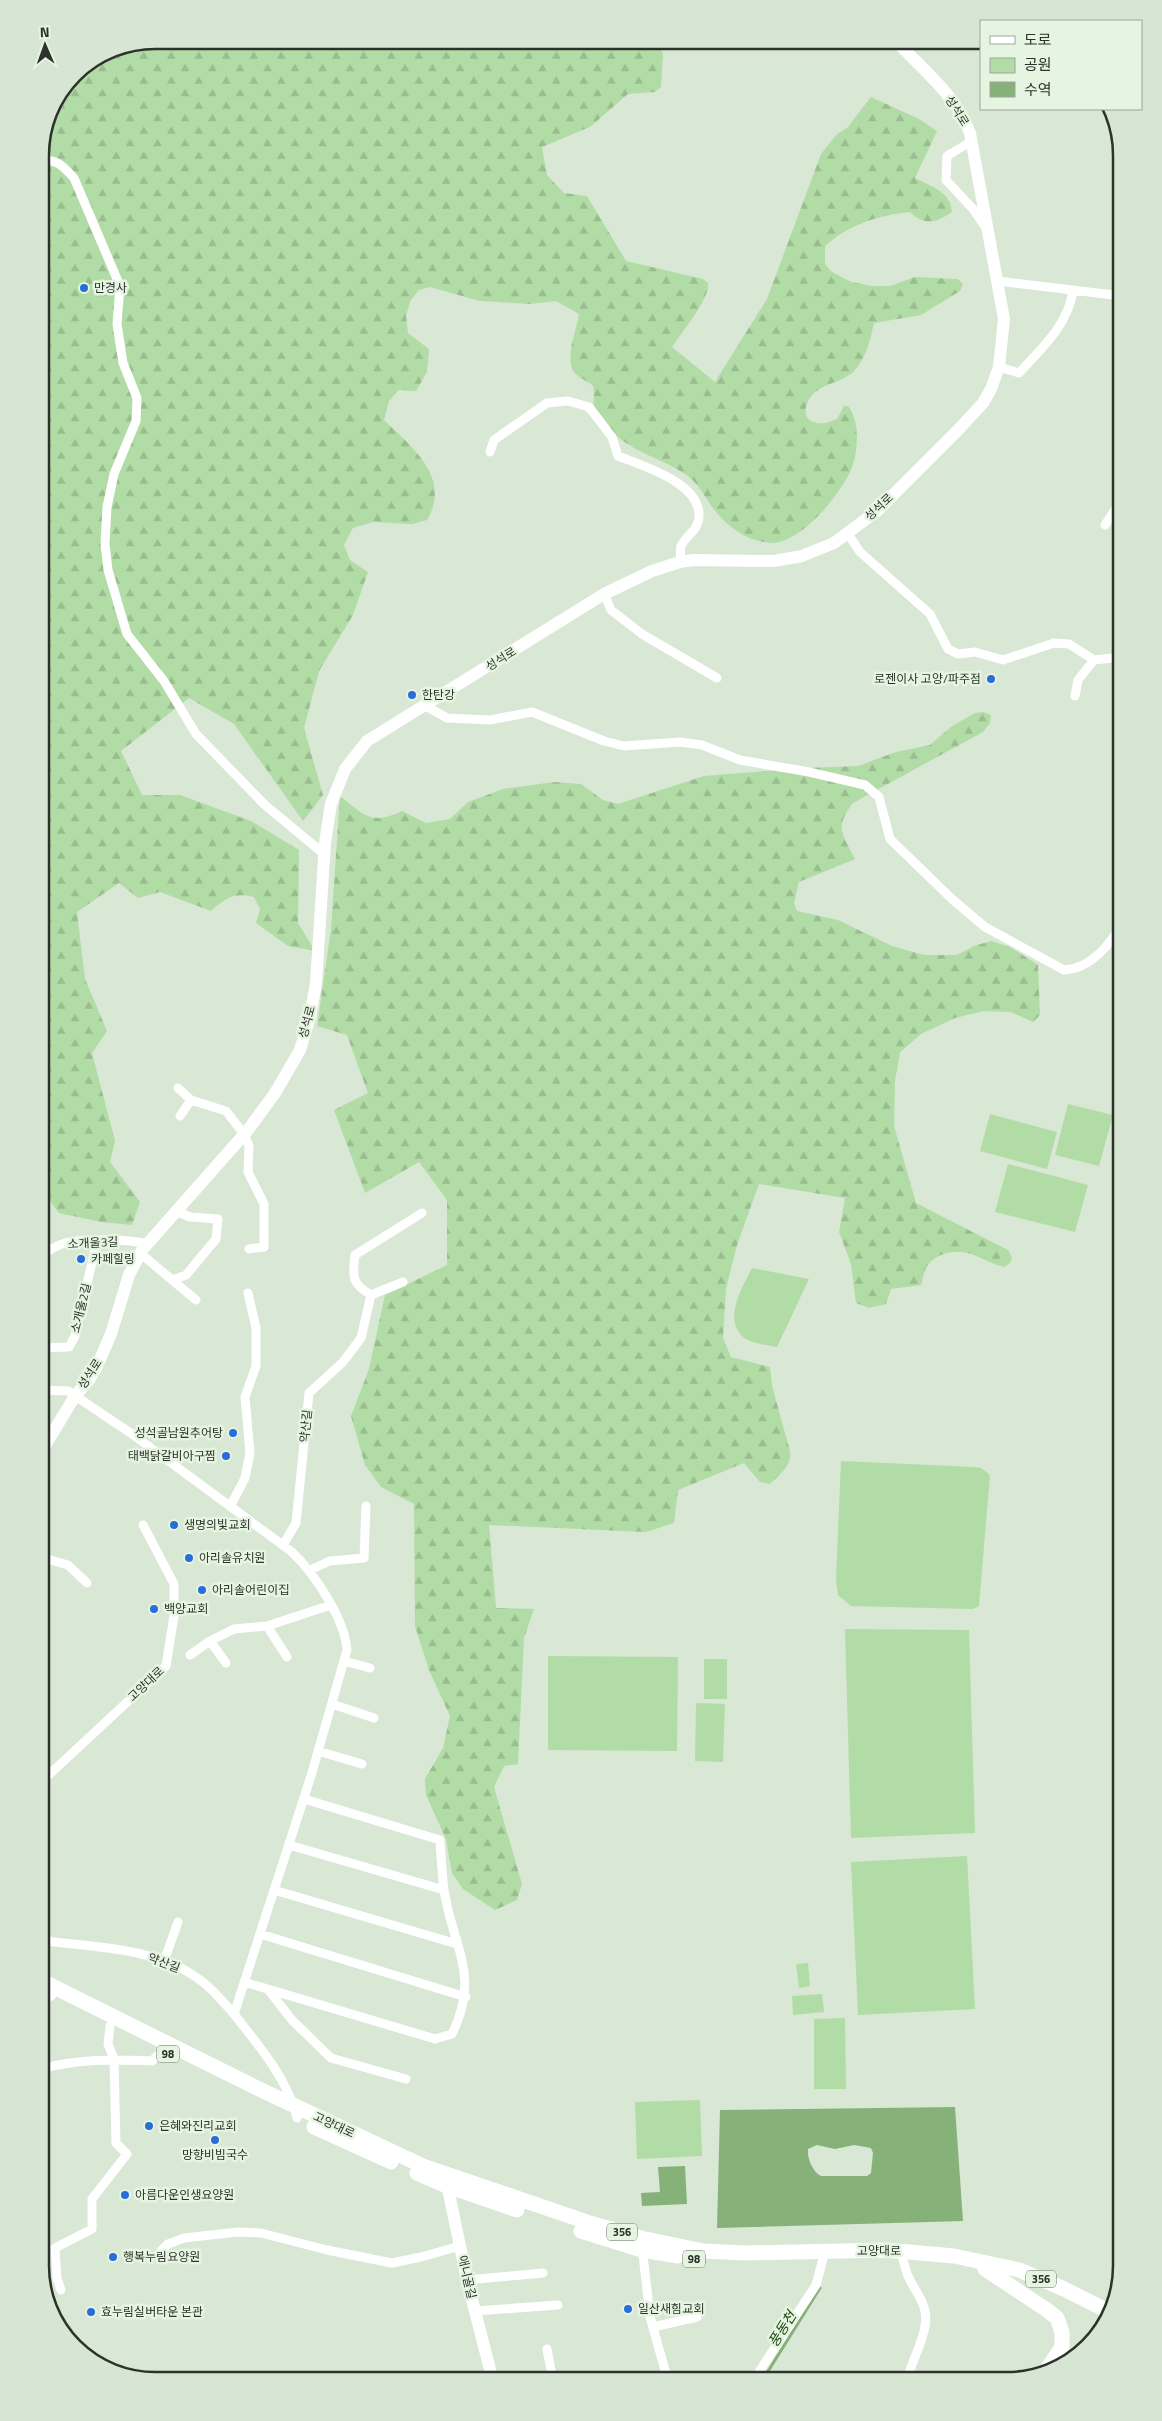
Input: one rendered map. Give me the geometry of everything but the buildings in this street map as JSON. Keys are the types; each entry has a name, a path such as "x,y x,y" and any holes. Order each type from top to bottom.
{"main road":[{"name":"고양대로","path":"49,1985 295,2112"},
{"name":"고양대로","path":"49,1996 162,2051 295,2112 423,2166 446,2180 569,2217 642,2244 703,2251 745,2253 954,2256 1019,2270 1062,2288 1104,2309"},
{"name":"고양대로","path":"901,2254 1008,2275 1056,2293 1100,2317"},
{"path":"985,2269 1057,2318 1062,2332 1062,2346 1054,2361"}],"street":[{"name":"성석로","path":"49,1439 75,1396 89,1380 104,1351 129,1275 144,1248 244,1134 275,1092 300,1050 310,1017 316,983 324,854 331,804 345,769 366,741 604,594 652,571 680,562 786,559 802,556 834,543 876,511 959,429 992,389 999,367 1004,319 972,141 964,118 955,104 903,49"},
{"path":"972,141 947,156 946,180 973,209 989,232"},
{"path":"49,160 63,165 74,178 120,286 117,324 123,363 137,398 136,421 114,474 107,507 105,544 108,570 127,634 164,681 196,734 265,805 324,854"},
{"path":"998,281 1113,295"},
{"path":"999,367 1019,372 1035,356 1061,325 1072,302 1073,290"},
{"path":"490,452 494,440 547,403 568,400 589,407 612,437 618,456 652,469 681,485 696,502 699,517 694,532 681,546 680,562"},
{"path":"1105,525 1113,513"},
{"path":"848,534 860,552 930,614 948,649 958,654 975,652 1003,660 1054,643 1069,644 1094,660 1113,658"},
{"path":"604,594 611,610 642,634 717,678"},
{"path":"1075,696 1078,680 1094,660"},
{"path":"424,705 447,718 490,720 532,712 604,742 624,746 680,742 702,745 740,760 809,772 865,785 879,797 890,839 953,900 985,927 1064,970 1076,969 1092,960 1113,936"},
{"path":"178,1088 191,1100 226,1111 244,1134 249,1146 248,1172 264,1204 264,1248 248,1248"},
{"path":"180,1116 191,1100"},
{"path":"172,1280 186,1274 216,1239 218,1219 190,1216 176,1212"},
{"path":"403,1282 371,1295 358,1287 352,1273 355,1255 422,1213"},
{"name":"소개울3길","path":"49,1252 66,1243 97,1241 138,1241 144,1248"},
{"name":"소개울2길","path":"49,1348 69,1347 75,1336 97,1241"},
{"path":"144,1248 172,1280 196,1300"},
{"path":"231,1505 245,1478 250,1453 245,1397 256,1366 256,1328 248,1293"},
{"name":"약산길","path":"283,1545 296,1523 309,1394 343,1362 361,1338 371,1295"},
{"path":"49,1390 63,1389 75,1396 231,1505 283,1545 310,1570 331,1605 345,1637 346,1650 344,1661 332,1704 304,1799 234,2014"},
{"path":"310,1570 330,1560 364,1558 366,1506"},
{"name":"고양대로","path":"49,1776 166,1666 174,1616 174,1584 143,1525"},
{"path":"49,1560 68,1565 87,1583"},
{"path":"190,1655 234,1628 267,1626 331,1605"},
{"path":"267,1626 287,1657"},
{"path":"210,1641 226,1663"},
{"path":"344,1661 370,1668"},
{"path":"332,1704 374,1718"},
{"path":"318,1751 362,1764"},
{"path":"244,1982 270,1992 435,2039 452,2034 460,2019 466,1997 466,1972 444,1890 440,1840 304,1799"},
{"path":"289,1845 444,1890"},
{"path":"274,1890 457,1944"},
{"path":"164,1961 178,1922"},
{"path":"260,1934 466,1997"},
{"name":"약산길","path":"49,1943 133,1953 164,1961 204,1983 234,2014 272,2063 295,2112"},
{"path":"270,1992 292,2020 331,2058 406,2079"},
{"path":"61,2290 57,2278 55,2248 92,2229 92,2199 127,2154 116,2143 114,2059 108,2044 110,2026"},
{"path":"49,2067 79,2062 114,2059 152,2061 162,2051"},
{"name":"애니골길","path":"446,2180 467,2280 491,2372"},
{"path":"160,2252 168,2244 179,2239 216,2233 238,2232 261,2233 327,2250 392,2263 460,2246"},
{"path":"642,2244 653,2327 666,2372"},
{"path":"901,2254 909,2278 920,2295 925,2308 926,2325 919,2348 911,2363 910,2372"},
{"path":"759,2372 816,2285 824,2255"},
{"path":"467,2280 543,2273"},
{"path":"475,2311 558,2305"},
{"path":"653,2327 697,2317"},
{"path":"547,2349 551,2372"}],"green space":[{"path":"148,49 660,49 663,53 661,87 655,92 628,94 590,127 542,147 547,175 564,193 587,196 626,261 703,279 708,283 700,307 672,347 715,382 767,299 821,154 837,134 847,128 871,97 919,119 937,131 915,178 939,190 948,199 952,212 935,221 925,221 910,212 864,222 844,232 825,246 825,264 832,272 851,282 872,286 890,286 915,277 958,279 963,284 960,291 921,315 874,323 867,350 857,368 848,376 823,387 811,396 807,404 806,413 810,420 817,423 837,419 844,406 848,406 855,421 857,439 855,457 850,472 828,505 806,527 783,541 763,542 747,537 733,529 716,512 698,487 685,474 645,454 616,436 595,408 593,386 577,375 573,369 571,354 579,314 556,301 529,304 480,301 430,287 419,290 411,300 406,315 408,333 429,349 427,372 416,391 399,390 389,401 384,420 417,452 425,464 432,477 435,490 433,505 427,520 412,524 373,522 353,528 344,545 350,560 368,572 353,615 319,671 304,728 323,795 303,821 234,724 189,698 121,751 142,795 180,795 251,821 299,850 298,923 315,951 288,946 256,923 260,909 254,897 241,895 230,897 211,911 160,892 138,898 119,883 77,912 85,979 107,1031 92,1053 115,1141 110,1162 140,1202 132,1225 101,1222 59,1213 49,1200 49,148 54,121 71,90 85,75 102,63 121,54"},
{"path":"984,712 991,715 990,723 983,732 853,803 843,819 842,831 855,859 799,882 794,903 797,911 838,920 892,946 924,955 957,955 974,946 991,941 1010,947 1038,965 1040,1015 1033,1022 1011,1012 984,1011 955,1018 921,1034 900,1052 895,1081 894,1126 916,1203 1008,1250 1012,1258 1010,1263 1004,1267 971,1254 947,1253 931,1261 924,1272 921,1285 891,1289 886,1304 869,1308 856,1303 851,1264 839,1232 845,1198 759,1184 737,1245 726,1289 723,1338 731,1357 770,1367 772,1386 790,1451 789,1461 784,1469 770,1484 760,1482 744,1463 678,1490 674,1523 646,1532 489,1525 496,1608 534,1609 524,1638 518,1764 504,1766 494,1787 522,1884 517,1900 495,1910 463,1889 452,1873 446,1839 426,1795 425,1779 443,1748 450,1716 429,1670 415,1626 414,1504 381,1487 365,1465 351,1416 369,1369 385,1295 447,1265 447,1200 419,1162 365,1193 334,1110 368,1093 347,1035 317,1026 331,929 340,796 368,816 383,818 402,811 426,823 450,819 468,802 503,789 554,782 581,784 603,800 618,804 704,776 804,768 858,766 896,752 930,745 952,726 975,713"},
{"path":"1068,1104 1113,1115 1099,1166 1055,1155"},
{"path":"990,1114 1057,1132 1047,1169 980,1151"},
{"path":"1008,1164 1088,1185 1075,1232 995,1212"},
{"path":"752,1268 809,1279 777,1347 749,1341 739,1332 735,1324 734,1314 739,1295"},
{"path":"841,1461 973,1467 981,1468 990,1475 979,1606 972,1609 851,1606 838,1595 836,1579"},
{"path":"845,1629 969,1630 975,1833 851,1838"},
{"path":"548,1656 678,1657 677,1751 548,1750"},
{"path":"704,1659 727,1659 727,1699 704,1699"},
{"path":"696,1703 725,1704 723,1762 695,1761"},
{"path":"967,1856 975,2009 858,2015 851,1862"},
{"path":"808,1963 810,1986 799,1988 796,1964"},
{"path":"822,1994 824,2012 793,2015 792,1996"},
{"path":"845,2018 846,2089 814,2089 814,2019"},
{"path":"700,2100 702,2156 637,2159 635,2102"}],"water":[{"path":"955,2107 963,2221 717,2228 720,2110","holes":["817,2145 835,2149 854,2145 871,2148 873,2153 871,2173 867,2176 821,2176 818,2174 810,2161 808,2149"]},
{"path":"685,2166 687,2204 642,2206 641,2193 660,2192 658,2167"}],"waterway":[{"name":"풍동천","path":"768,2372 820,2288"}],"place":[{"name":"만경사","path":"84,288"},
{"name":"로젠이사 고양/파주점","path":"991,679"},
{"name":"한탄강","path":"412,695"},
{"name":"카페힐링","path":"81,1259"},
{"name":"성석골남원추어탕","path":"233,1433"},
{"name":"태백닭갈비아구찜","path":"226,1456"},
{"name":"생명의빛교회","path":"174,1525"},
{"name":"아리솔유치원","path":"189,1558"},
{"name":"아리솔어린이집","path":"202,1590"},
{"name":"백양교회","path":"154,1609"},
{"name":"은혜와진리교회","path":"149,2126"},
{"name":"망향비빔국수","path":"215,2140"},
{"name":"아름다운인생요양원","path":"125,2195"},
{"name":"행복누림요양원","path":"113,2257"},
{"name":"일산새힘교회","path":"628,2309"},
{"name":"효누림실버타운 본관","path":"91,2312"}]}
